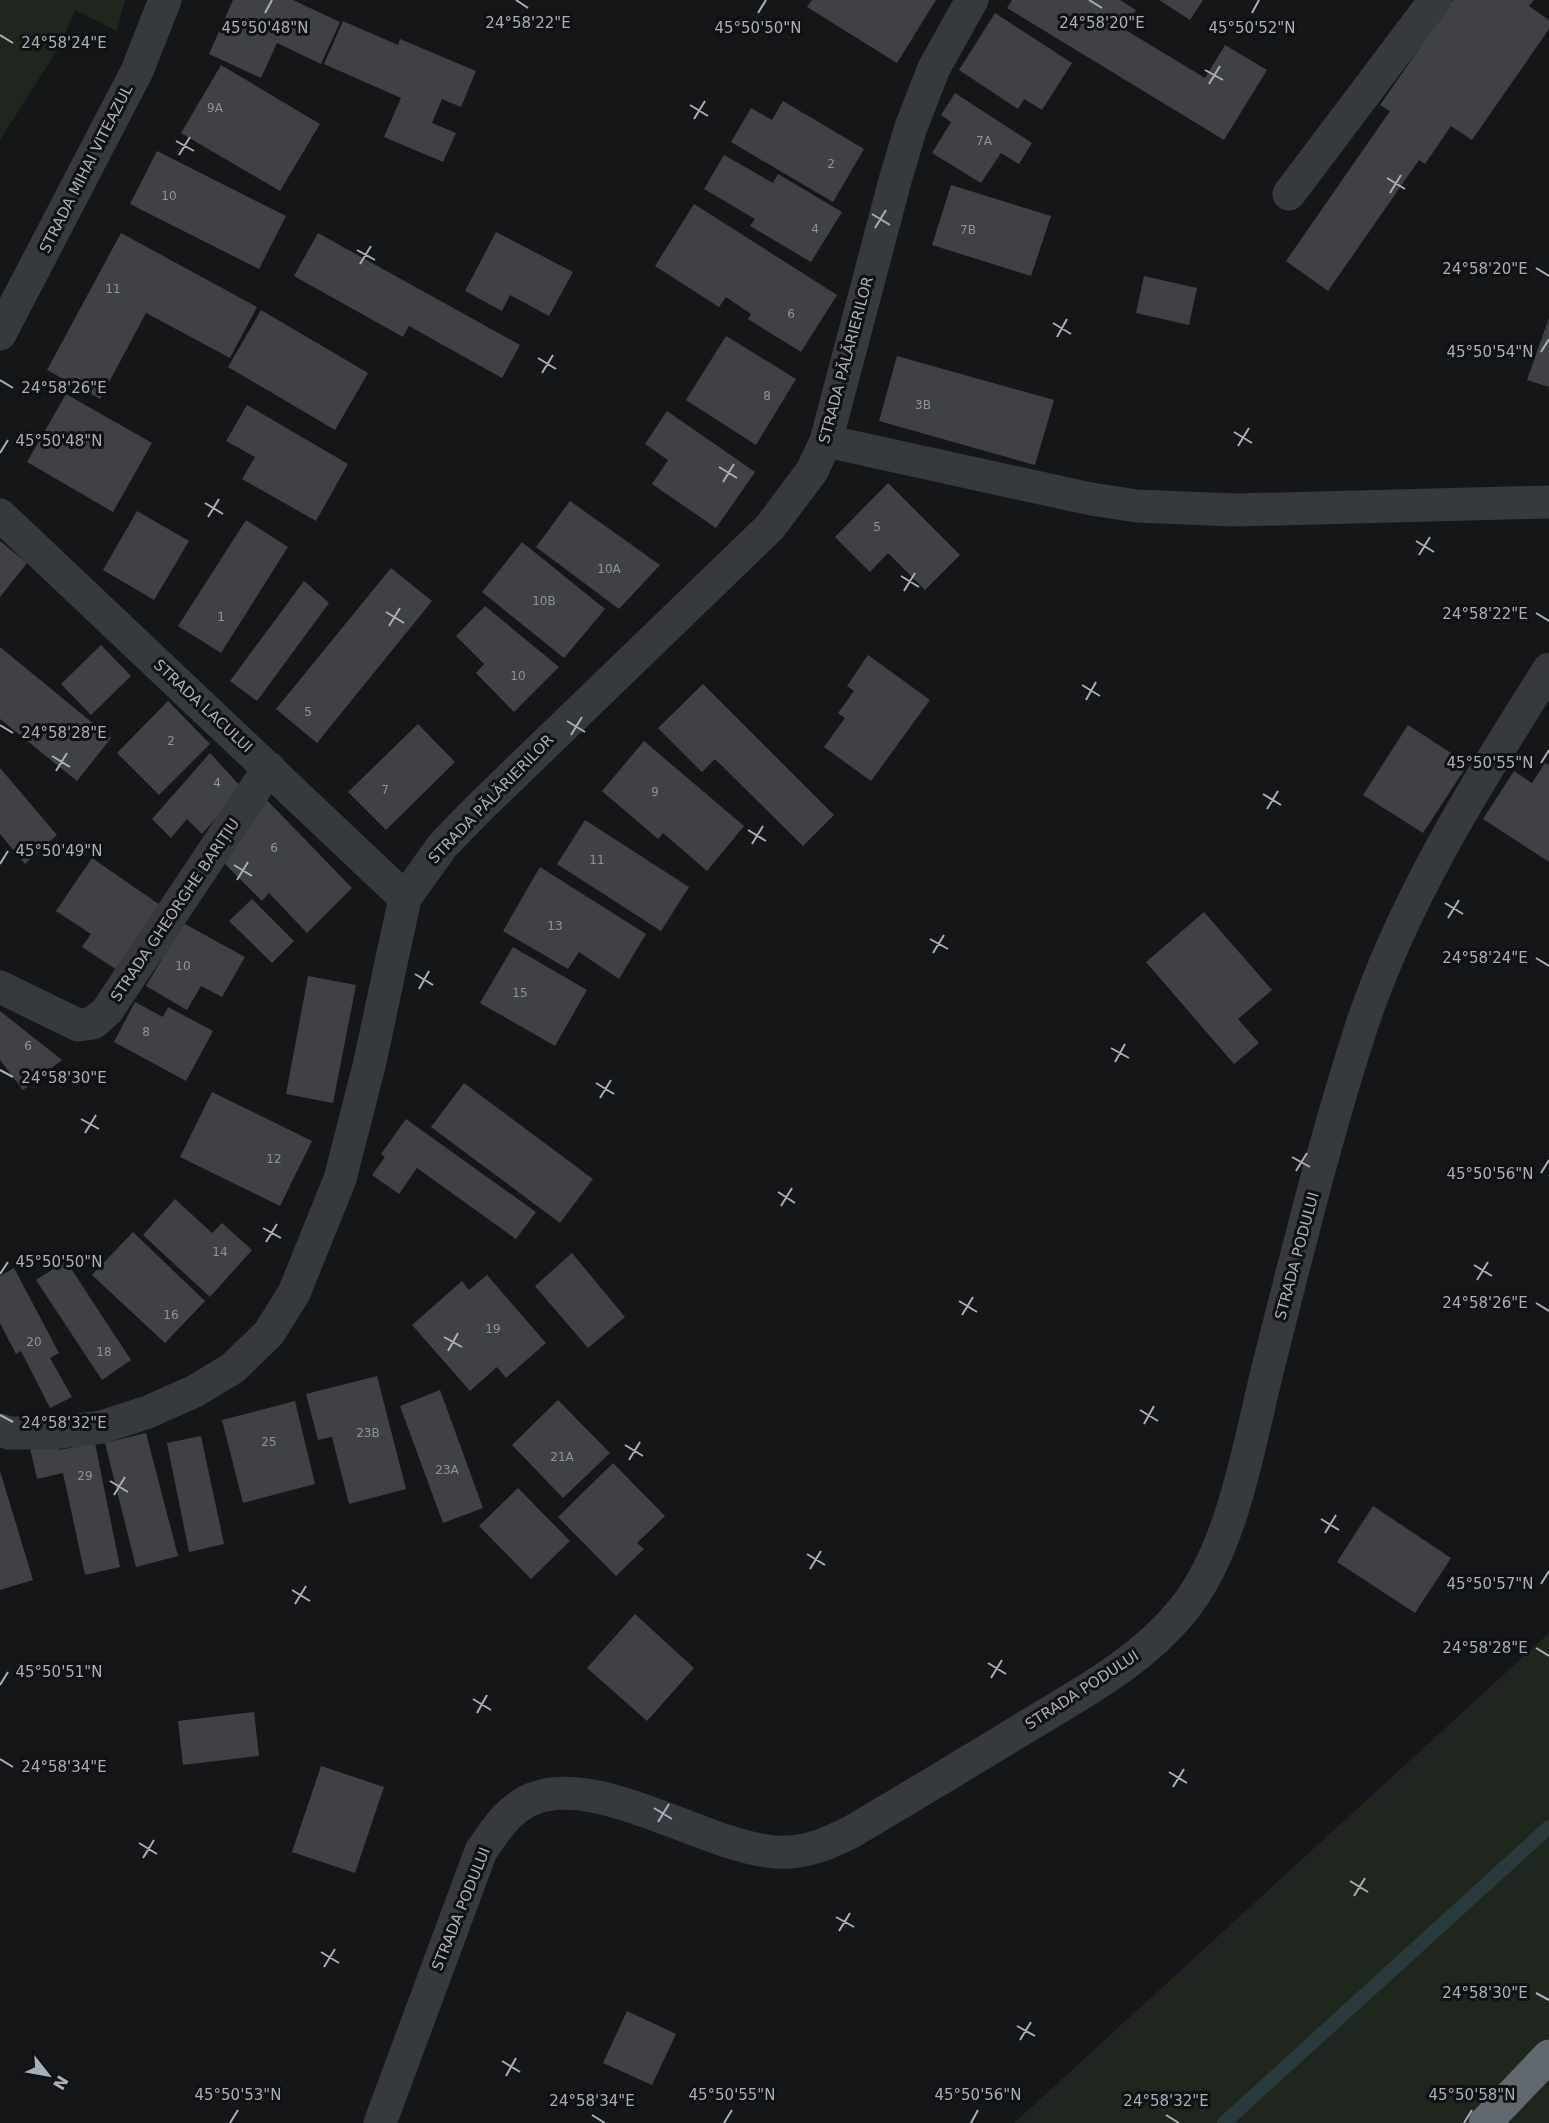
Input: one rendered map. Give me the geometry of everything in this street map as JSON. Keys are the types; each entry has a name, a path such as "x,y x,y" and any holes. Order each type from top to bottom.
{"highway":[{"path":"1485,2123 1549,2056"}],"street":[{"name":"STRADA MIHAI VITEAZUL","path":"0,334 137,71 165,0"},
{"name":"STRADA PĂLĂRIERILOR","path":"0,1430 9,1433 51,1433 102,1427 148,1412 195,1391 233,1368 269,1333 294,1293 340,1179 360,1105 405,898 443,845 770,528 812,471 826,441 911,127 934,68 972,0"},
{"path":"1289,194 1435,0"},
{"path":"826,441 1091,499 1137,506 1271,510 1549,502"},
{"name":"STRADA LACULUI","path":"0,514 405,898"},
{"name":"STRADA PODULUI","path":"380,2123 482,1851 504,1818 532,1799 560,1795 592,1797 627,1805 753,1850 777,1853 804,1851 828,1844 1104,1680 1154,1641 1186,1606 1209,1569 1229,1518 1293,1269 1374,989 1416,897 1457,819 1549,669"},
{"name":"STRADA GHEORGHE BARIȚIU","path":"0,987 78,1025 93,1023 107,1011 269,768"}],"shaded area":[{"path":"0,0 125,0 117,31 75,10 61,44 0,140"},
{"path":"1549,1633 1549,2123 1014,2123"}],"building":[{"path":"233,0 293,0 340,22 321,64 277,43 261,78 209,54"},
{"path":"812,0 936,0 897,63 807,7"},
{"path":"1012,0 1120,0 1136,10 1124,29 1205,78 1225,45 1267,70 1224,140 1007,8"},
{"path":"1159,0 1203,0 1190,20"},
{"path":"1453,0 1534,0 1529,6 1549,20 1549,29 1472,140 1451,126 1425,164 1419,160 1328,291 1286,261 1390,111 1380,105"},
{"path":"995,13 1072,63 1042,110 1024,99 1018,109 959,70"},
{"path":"343,21 398,45 400,39 476,71 461,107 442,99 432,123 456,133 443,162 384,137 401,98 324,64"},
{"path":"221,65 320,124 280,191 181,133"},
{"path":"955,93 1032,143 1019,164 1001,153 981,183 932,153 951,122 941,115"},
{"path":"783,101 864,149 833,202 731,142 751,108 772,120"},
{"path":"157,151 286,216 259,269 130,204"},
{"path":"724,155 773,183 778,174 842,212 811,262 750,226 755,219 704,189"},
{"path":"951,185 1051,216 1031,276 932,245"},
{"path":"694,204 837,295 801,352 748,319 751,314 726,297 719,307 655,266"},
{"path":"496,232 573,272 549,316 510,295 502,311 465,291"},
{"path":"121,233 257,307 230,358 146,313 100,399 47,370"},
{"path":"318,233 520,345 502,378 409,326 403,337 294,276"},
{"path":"1144,276 1197,288 1189,325 1136,313"},
{"path":"261,310 368,373 335,430 228,367"},
{"path":"1549,318 1549,387 1527,380"},
{"path":"726,336 796,379 756,445 686,400"},
{"path":"897,356 1054,400 1035,465 879,421"},
{"path":"66,394 152,443 113,512 27,462"},
{"path":"247,405 348,464 316,521 242,479 255,457 226,441"},
{"path":"667,411 755,472 716,528 652,484 668,460 645,444"},
{"path":"888,483 960,555 925,590 888,553 870,572 835,537"},
{"path":"570,501 660,565 619,609 536,547"},
{"path":"137,511 189,541 154,600 103,570"},
{"path":"246,520 288,547 221,653 178,626"},
{"path":"0,541 27,563 0,597"},
{"path":"522,542 605,609 564,658 482,592"},
{"path":"391,568 432,601 317,743 276,709"},
{"path":"304,581 329,603 257,701 230,681"},
{"path":"485,606 559,667 514,712 476,673 484,664 456,636"},
{"path":"101,645 131,676 91,715 61,684"},
{"path":"0,647 111,738 77,781 0,719"},
{"path":"868,655 930,700 871,781 824,747 845,718 838,713 854,691 847,686"},
{"path":"703,684 834,815 803,846 715,759 702,772 658,728"},
{"path":"168,701 210,744 159,795 117,753"},
{"path":"418,724 455,762 386,830 348,792"},
{"path":"1408,725 1468,764 1423,833 1363,795"},
{"path":"644,741 744,826 707,871 663,833 658,839 602,791"},
{"path":"210,753 242,788 202,834 187,819 171,838 152,819"},
{"path":"1545,763 1549,765 1549,862 1483,819 1514,771 1532,783"},
{"path":"0,768 57,835 25,864 0,834"},
{"path":"263,796 352,888 307,933 269,893 262,901 220,859"},
{"path":"585,820 689,887 661,931 557,864"},
{"path":"92,858 160,905 117,970 82,947 91,934 56,911"},
{"path":"540,867 646,934 619,979 579,952 568,969 503,931"},
{"path":"252,899 294,941 272,963 229,921"},
{"path":"1204,912 1272,990 1238,1019 1259,1043 1234,1064 1146,962"},
{"path":"183,923 245,957 222,997 201,986 187,1010 146,986"},
{"path":"513,947 587,990 555,1046 480,1003"},
{"path":"308,976 356,985 333,1103 286,1094"},
{"path":"135,1002 163,1017 168,1007 213,1031 186,1081 114,1042"},
{"path":"0,1011 62,1060 23,1090 0,1060"},
{"path":"464,1083 593,1179 560,1223 431,1127"},
{"path":"212,1092 312,1141 280,1206 180,1157"},
{"path":"406,1119 536,1212 516,1239 417,1168 399,1194 372,1175 385,1157 381,1154"},
{"path":"175,1199 212,1233 222,1223 252,1250 210,1297 143,1235"},
{"path":"133,1232 205,1301 165,1343 92,1275"},
{"path":"572,1253 625,1317 588,1348 535,1286"},
{"path":"66,1261 131,1360 102,1380 36,1280"},
{"path":"14,1268 59,1353 50,1358 72,1397 50,1408 21,1351 16,1354 0,1323 0,1276"},
{"path":"487,1275 546,1343 506,1378 497,1367 470,1391 412,1325 462,1281 469,1290"},
{"path":"377,1376 406,1489 349,1504 332,1437 318,1440 306,1394"},
{"path":"440,1390 483,1508 443,1523 400,1406"},
{"path":"558,1400 610,1453 563,1498 512,1445"},
{"path":"295,1401 315,1484 243,1503 222,1420"},
{"path":"146,1433 178,1556 136,1567 105,1443"},
{"path":"201,1436 224,1544 189,1552 167,1443"},
{"path":"58,1443 59,1450 95,1443 120,1567 85,1575 63,1473 37,1479 30,1448"},
{"path":"613,1463 665,1516 637,1543 644,1549 616,1576 558,1517"},
{"path":"0,1471 33,1580 0,1590"},
{"path":"518,1488 570,1541 531,1579 479,1526"},
{"path":"1373,1506 1451,1558 1415,1613 1337,1562"},
{"path":"635,1614 694,1668 647,1721 587,1668"},
{"path":"254,1712 259,1756 183,1765 178,1721"},
{"path":"321,1766 384,1787 355,1873 292,1852"},
{"path":"627,2011 676,2034 652,2085 603,2063"}],"waterway":[{"path":"1224,2123 1549,1827"}]}
